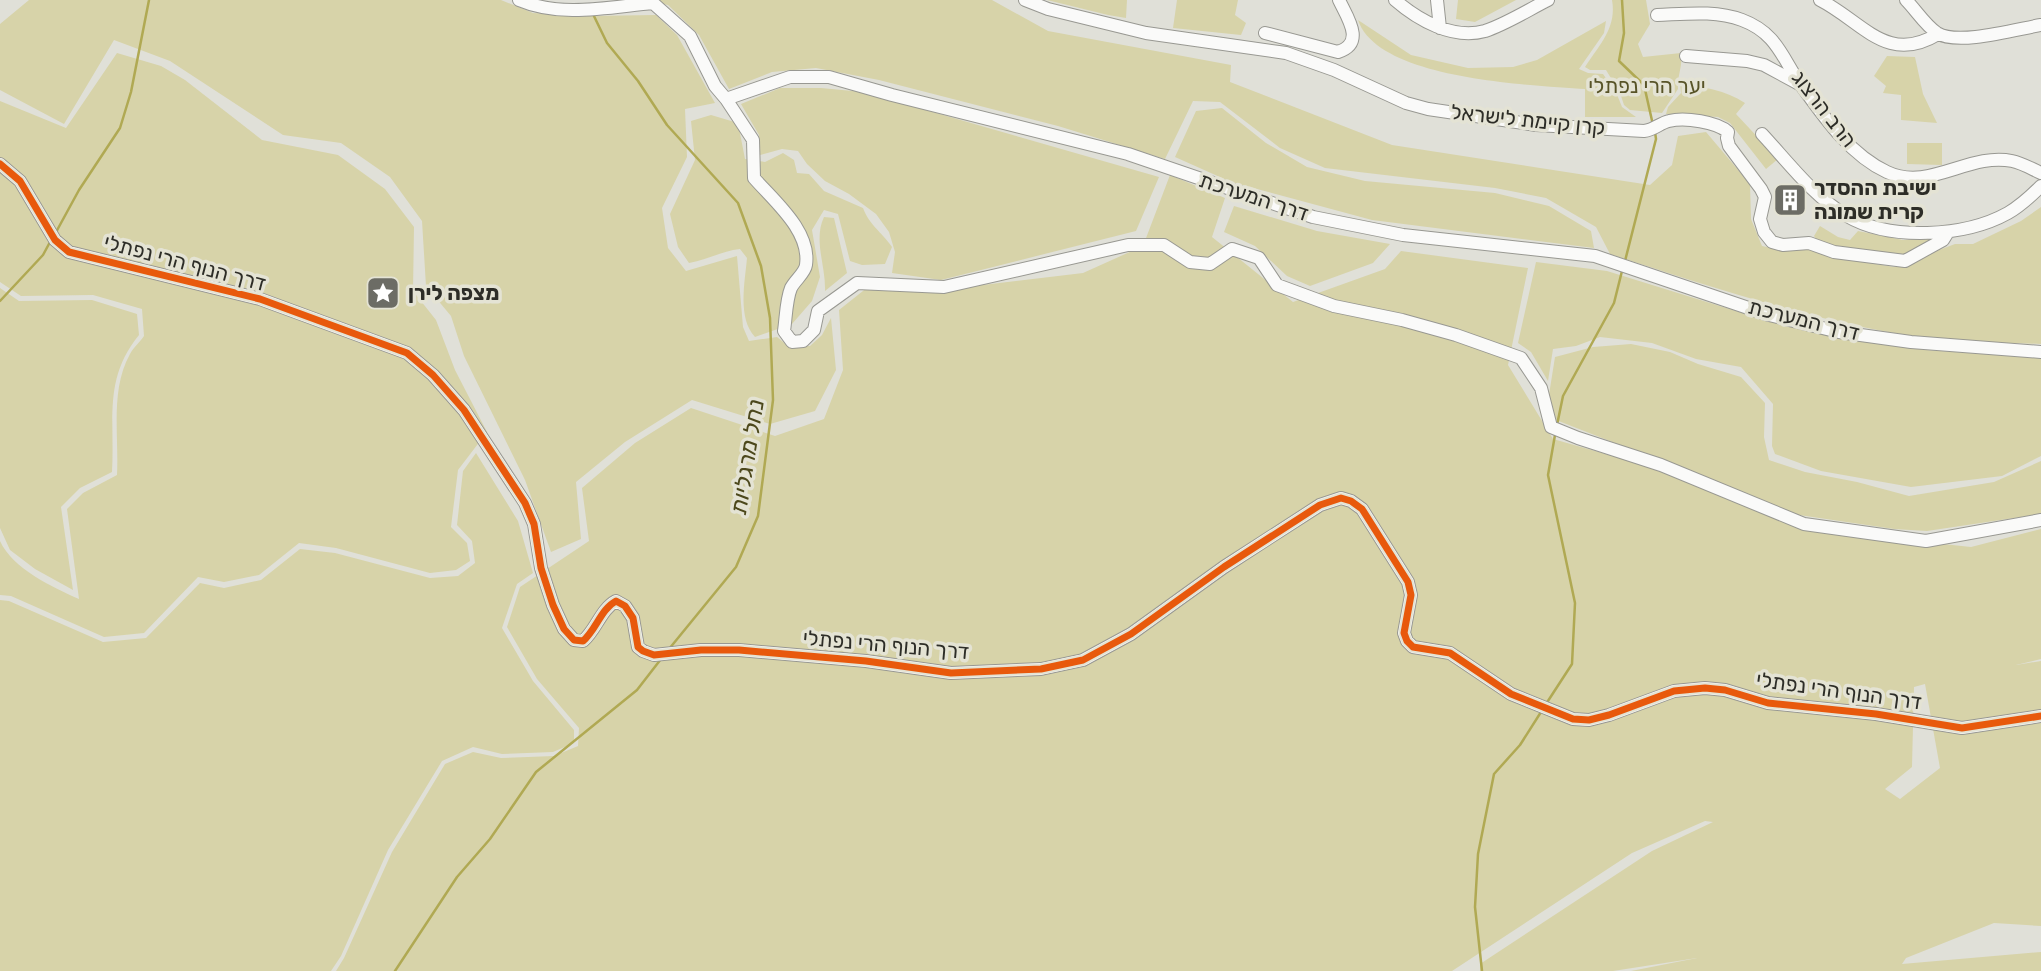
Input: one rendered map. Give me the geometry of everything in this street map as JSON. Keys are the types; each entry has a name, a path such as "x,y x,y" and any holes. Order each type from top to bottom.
{"street":[{"path":"519,0 538,8 583,10 653,3 690,36 715,86 753,140 754,178 781,208 805,241 806,267 791,288 785,323 784,331 792,342 803,341 814,330 818,311 857,283 944,288 1128,245 1164,245 1190,262 1210,264 1232,249 1259,258 1277,285 1334,306 1402,320 1456,335 1521,358 1541,388 1551,427 1661,465 1804,524 1926,541 2041,520"},
{"name":"קרן קיימת לישראל","path":"1024,0 1048,9 1146,33 1286,53 1334,70 1406,103 1428,109 1526,124 1644,131 1653,130 1670,121 1721,126 1728,132 1729,146 1765,197 1760,219 1764,232 1772,242 1783,245 1809,243 1834,252 1905,261 1943,240 1948,232"},
{"path":"1265,33 1338,52 1345,50 1353,40 1354,32 1339,0"},
{"path":"1395,0 1415,15 1440,28 1465,33 1486,30 1548,0"},
{"path":"1437,0 1440,28"},
{"path":"1820,0 1891,44 1906,46 1920,44 1938,34 1971,37 2041,25"},
{"path":"1906,0 1938,34"},
{"name":"הרב הרצוג","path":"1657,15 1712,14 1740,19 1759,28 1773,40 1801,85 1848,144 1870,163 1888,173 1904,178 1923,178 1998,160 2012,161 2041,173"},
{"path":"1686,57 1747,61 1764,65 1801,85"},
{"name":"דרך המערכת","path":"726,99 790,77 829,77 1128,154 1313,217 1403,235 1595,256 1769,315 1839,332 1911,342 2041,352"},
{"path":"1762,134 1814,190 1846,216 1865,225 1888,230 1920,234 1948,232 1980,224 2008,213 2041,186"},
{"name":"דרך הנוף הרי נפתלי","path":"0,164 20,180 55,240 69,252 260,299 407,353 433,375 464,410 525,503 534,524 541,568 553,605 564,629 574,640 583,642 609,605 616,601 625,606 633,618 638,647 654,655 701,650 739,650 888,664 951,673 1041,670 1083,660 1131,634 1224,567 1320,505 1341,498 1362,509 1408,582 1411,595 1404,633 1413,647 1450,653 1511,694 1573,719 1589,720 1609,716 1674,691 1705,688 1724,690 1768,704 1876,714 1962,728 2041,716"}],"green space":[{"path":"29,0 501,0 533,13 656,15 677,35 715,103 685,109 687,157 662,208 668,248 686,271 737,256 743,327 749,341 777,337 787,345 810,346 822,335 831,318 836,370 815,411 770,424 692,400 625,442 576,482 581,539 551,552 525,480 464,356 451,316 426,286 422,221 390,177 341,143 283,135 170,61 114,40 64,124 0,90 0,24"},
{"path":"644,0 992,0 1048,31 1231,65 1230,82 1392,145 1650,185 1672,165 1678,136 1706,132 1750,184 1751,219 1762,246 1786,251 1807,248 1828,256 1894,267 1955,244 1973,244 2021,221 2041,207 2041,344 1964,342 1918,337 1839,322 1762,302 1610,254 1596,227 1546,198 1495,188 1325,168 1280,148 1220,102 1193,101 1165,159 1058,126 879,80 816,68 772,72 729,89 699,35 668,5"},
{"path":"1047,0 1127,0 1126,18 1108,15"},
{"path":"1177,0 1238,0 1235,15 1246,23 1241,35 1173,28"},
{"path":"1458,0 1516,0 1475,22 1456,19"},
{"name":"יער הרי נפתלי","path":"1612,0 1646,0 1650,24 1638,44 1643,57 1681,53 1678,89 1662,113 1630,110 1624,105 1606,70 1590,70 1585,67 1609,28"},
{"path":"1358,20 1411,55 1468,68 1513,67 1537,60 1606,21 1604,33 1579,69 1603,74 1616,92 1622,107 1636,117 1585,117 1585,89 1495,81 1424,67 1394,56 1371,40"},
{"path":"117,53 161,66 185,80 262,140 338,155 385,189 414,227 413,291 436,320 455,370 487,432 458,470 451,527 467,543 470,561 456,570 430,573 336,548 299,543 259,575 224,582 198,577 144,633 104,637 11,596 0,595 0,541 14,560 24,568 46,583 79,599 67,509 83,493 117,475 120,382 130,354 144,336 142,309 93,295 21,296 0,282 0,101 66,128"},
{"path":"1887,56 1915,57 1923,94 1937,123 1901,120 1901,95 1883,93 1886,86 1874,76"},
{"path":"1680,83 1722,92 1745,103 1736,114 1778,159 1766,169 1730,123 1718,117 1666,114 1668,107 1681,93"},
{"path":"780,88 863,92 1159,177 1136,231 941,280 892,273 895,252 889,232 876,214 849,194 825,181 798,151 782,149 760,155 759,135 741,104"},
{"path":"1222,108 1266,143 1307,167 1365,181 1495,193 1549,206 1591,231 1594,248 1372,220 1231,182 1175,157 1196,111"},
{"path":"711,115 738,123 745,159 765,162 783,153 794,160 797,173 809,174 824,191 863,208 872,224 892,247 885,264 862,265 850,261 838,214 824,210 812,230 820,277 812,301 792,324 755,337 749,329 744,310 747,258 740,249 689,263 678,247 670,214 695,160 691,121"},
{"path":"1907,143 1942,143 1942,165 1907,164"},
{"path":"1170,175 1225,198 1212,237 1293,302 1385,269 1401,251 1528,268 1508,365 1553,439 1676,474 1803,529 1971,547 2041,529 2041,659 2016,665 2041,661 2041,926 1994,923 1906,958 1902,964 2041,952 2041,971 1631,971 1697,958 1613,971 1480,971 1480,964 1652,851 1713,822 1705,821 1632,853 1452,971 336,971 392,852 445,764 473,752 501,758 554,756 578,746 579,728 537,679 507,627 520,587 589,541 582,488 635,443 691,408 775,436 824,419 843,370 839,310 868,287 941,290 1083,273 1143,246","holes":["1925,684 1940,768 1900,799 1885,789 1912,767 1914,687"]},
{"path":"1234,206 1317,231 1390,244 1373,263 1310,286 1287,276 1255,246 1224,232"},
{"path":"824,217 834,218 847,273 825,291 820,244"},
{"path":"1820,226 1838,237 1850,240 1858,231 1903,240 1933,238 1896,259 1819,243 1814,236"},
{"path":"1536,262 1607,271 1752,316 1813,331 1926,350 2041,358 2041,456 2002,476 1911,487 1821,471 1775,454 1772,446 1773,404 1741,367 1696,359 1652,343 1600,337 1576,346 1553,349 1548,381 1531,352 1518,343"},
{"path":"0,288 19,301 92,300 137,314 139,335 128,351 115,384 112,472 80,488 61,507 73,590 35,569 10,550 0,528"},
{"path":"1631,344 1670,352 1741,377 1765,403 1764,437 1769,460 1805,472 1909,496 1994,482 2041,461 2041,514 1927,531 1894,529 1799,515 1556,420 1548,401 1555,357 1593,347"},
{"path":"476,453 518,521 533,573 517,584 502,628 533,681 574,730 574,743 553,752 502,754 473,747 442,761 388,850 341,956 331,971 0,971 0,600 9,601 103,642 146,638 200,583 224,588 261,580 300,549 335,553 430,578 458,576 475,563 472,541 457,525 463,471"}],"waterway":[{"path":"55,234 79,190 120,128 131,92 149,0"},
{"path":"1622,0 1624,33 1619,61 1644,85 1653,125"},
{"name":"נחל מרגליות","path":"592,12 607,43 638,81 667,125 738,203 761,266 770,318 773,400 758,516 736,567 669,649"},
{"path":"1625,261 1656,139 1655,132"},
{"path":"0,301 43,255 50,242"},
{"path":"1557,425 1563,396 1614,303 1622,271"},
{"path":"1546,704 1572,664 1575,603 1548,475 1555,435"},
{"name":"נחל מרגליות","path":"395,971 457,877 490,839 536,772 637,690 661,659"},
{"path":"1482,971 1475,907 1478,854 1494,774 1520,745 1541,712"}],"cycle path":[{"path":"0,164 20,181 55,240 69,252 260,299 407,353 433,375 464,410 525,503 534,524 541,568 553,605 564,629 574,640 583,641 606,609 616,601 625,606 633,618 638,647 654,655 701,650 739,650 866,661 951,673 1041,669 1083,660 1131,634 1224,567 1320,505 1341,498 1362,509 1408,582 1411,595 1404,633 1413,647 1450,653 1511,694 1573,719 1589,720 1674,691 1705,688 1725,690 1768,703 1876,714 1962,728 2041,716"}],"place":[{"name":"ישיבת ההסדר קרית שמונה","path":"1790,200"},
{"name":"מצפה לירן","path":"383,293"}]}
